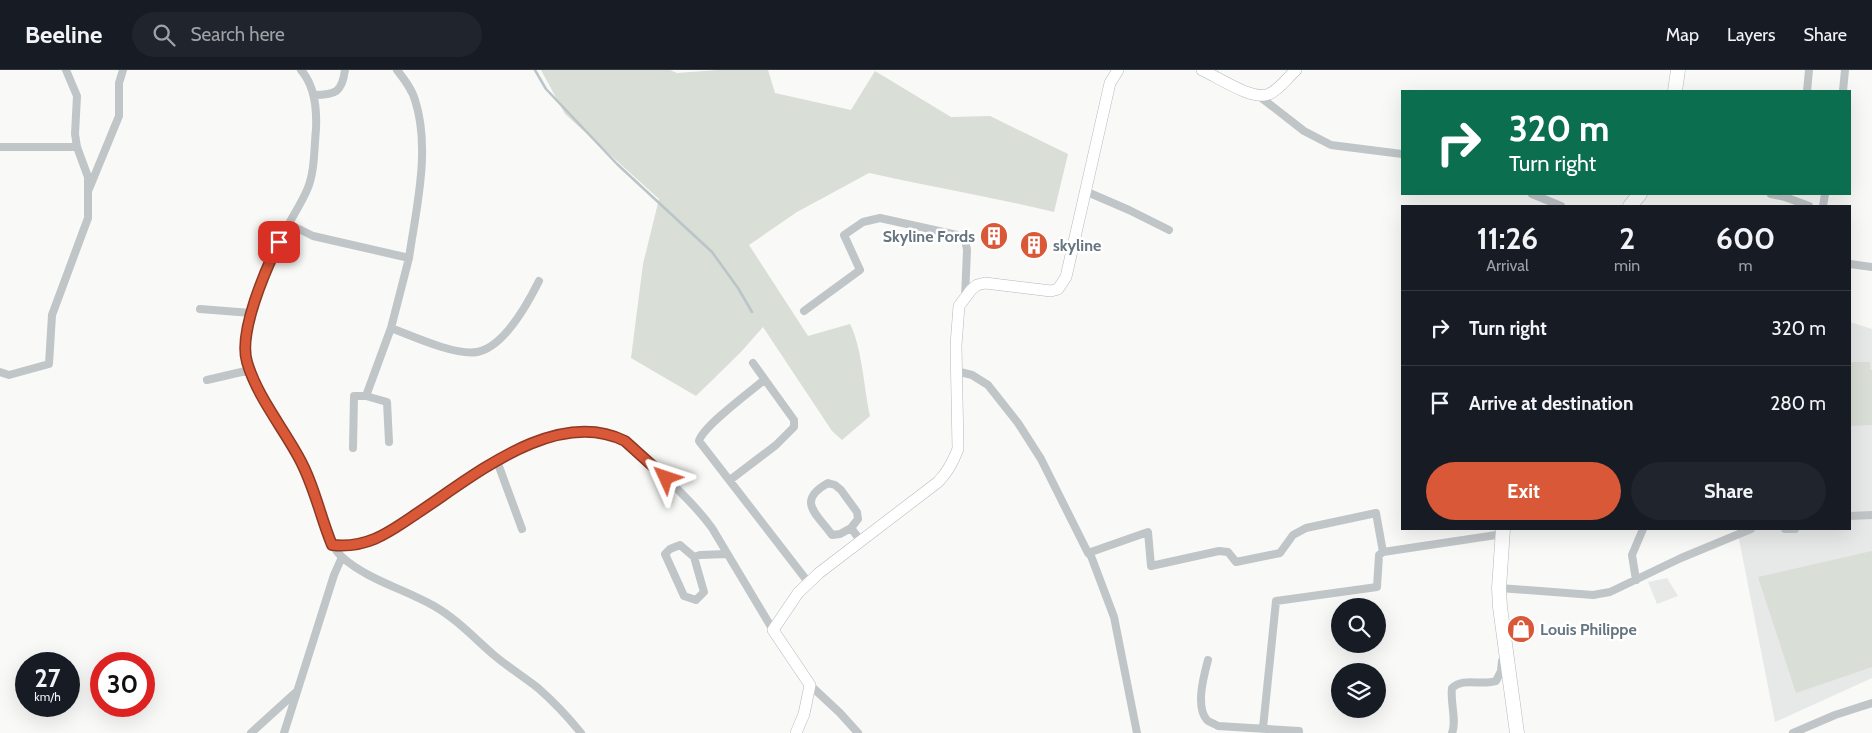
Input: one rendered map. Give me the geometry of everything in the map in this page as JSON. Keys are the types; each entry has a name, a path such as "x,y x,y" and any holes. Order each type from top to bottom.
{"highway":[{"path":"1675,90 1678,70"},
{"path":"1631,205 1639,195"},
{"path":"1503,532 1499,588 1503,637 1517,733"}],"main road":[{"path":"796,733 804,714 810,685 773,630 789,605 808,582 860,540 938,482 947,473 958,449 956,345 959,306 977,284 985,283 1051,292 1058,289 1066,277 1110,83 1118,70"},
{"path":"1202,70 1239,89 1259,96 1267,95 1275,90 1296,70"}],"street":[{"path":"0,372 9,375 49,364 52,315 88,218 88,177 77,147 75,134 77,96 66,70"},
{"path":"88,192 119,116 119,83 123,70"},
{"path":"301,70 310,84 314,96 316,126 310,179 307,190 273,254 252,312 245,352 250,370 266,404 306,471 332,545 342,557 368,574 434,606 452,618 556,705 581,733"},
{"path":"314,96 338,92 343,84 345,70"},
{"path":"366,396 391,328 409,258 422,172 420,123 415,99 397,70"},
{"path":"1807,90 1809,70"},
{"path":"1843,90 1845,70"},
{"path":"1259,96 1304,130 1331,145 1401,154"},
{"path":"0,147 77,147"},
{"path":"1085,192 1129,210 1169,230"},
{"path":"1534,195 1559,205"},
{"path":"1778,195 1807,205"},
{"path":"804,312 860,270 844,235 863,222 880,218 957,235 965,239 967,250 965,298"},
{"path":"288,224 313,236 409,258"},
{"path":"1851,264 1872,267"},
{"path":"391,328 461,352 476,352 488,348 507,332 527,306 539,281"},
{"path":"200,309 252,312"},
{"path":"730,480 776,445 794,427 794,420 753,363"},
{"path":"207,380 250,370"},
{"path":"956,371 972,375 988,385 1018,423 1041,459 1091,556 1114,617 1137,733"},
{"path":"764,380 716,420 700,436 699,440 808,582"},
{"path":"353,448 354,396 366,396 387,402 389,442"},
{"path":"332,545 355,545 381,536 497,461 547,438 572,432 598,432 625,441 696,507 712,528 773,630"},
{"path":"497,461 522,529"},
{"path":"828,483 835,485 841,490 857,512 858,519 851,528 840,534 832,535 811,506 811,497 815,490 828,483"},
{"path":"1088,552 1148,532 1151,566 1219,550 1228,552 1236,562 1280,553 1293,535 1306,528 1376,514 1383,552 1380,555 1377,588 1276,601 1263,728"},
{"path":"1851,516 1872,515"},
{"path":"851,528 860,540"},
{"path":"1636,580 1632,555 1644,530"},
{"path":"1499,588 1593,595 1610,592 1697,551 1749,530"},
{"path":"1383,552 1503,532"},
{"path":"680,545 694,557 704,592 696,600 684,596 665,554 670,549 680,545"},
{"path":"694,557 728,554"},
{"path":"284,733 334,575 342,557"},
{"path":"1452,733 1454,727 1451,705 1452,688 1465,682 1482,683 1496,681 1502,671 1503,637"},
{"path":"1208,660 1201,700 1201,707 1206,719 1218,726 1299,731 1299,733"},
{"path":"810,685 858,733"},
{"path":"252,733 296,691"},
{"path":"1795,733 1835,714 1872,702"}],"shaded area":[{"path":"541,70 670,70 677,73 718,70 768,70 775,93 851,110 875,71 951,117 990,116 1068,154 1054,212 869,173 797,212 749,245 808,336 850,324 860,356 870,416 842,440 832,431 763,327 741,352 696,396 631,358 643,264 659,199 565,114"},
{"path":"1851,322 1872,329 1872,678 1775,722 1737,530 1851,530"},
{"path":"1851,362 1870,362 1870,370 1872,370 1872,425 1851,426"},
{"path":"1872,551 1872,667 1796,693 1758,577"},
{"path":"1667,578 1678,596 1657,604 1648,582"}],"waterway":[{"path":"535,70 546,89 617,164 712,252 738,288 752,312"}],"place":[{"name":"Skyline Fords","path":"994,236"},
{"name":"skyline","path":"1034,245"},
{"name":"Louis Philippe","path":"1521,629"}],"route":[{"path":"279,242 254,304 248,325 246,361 252,378 266,404 306,471 332,545 344,546 369,542 394,529 490,465 523,448 557,435 584,431 609,434 625,441 666,478"}]}
